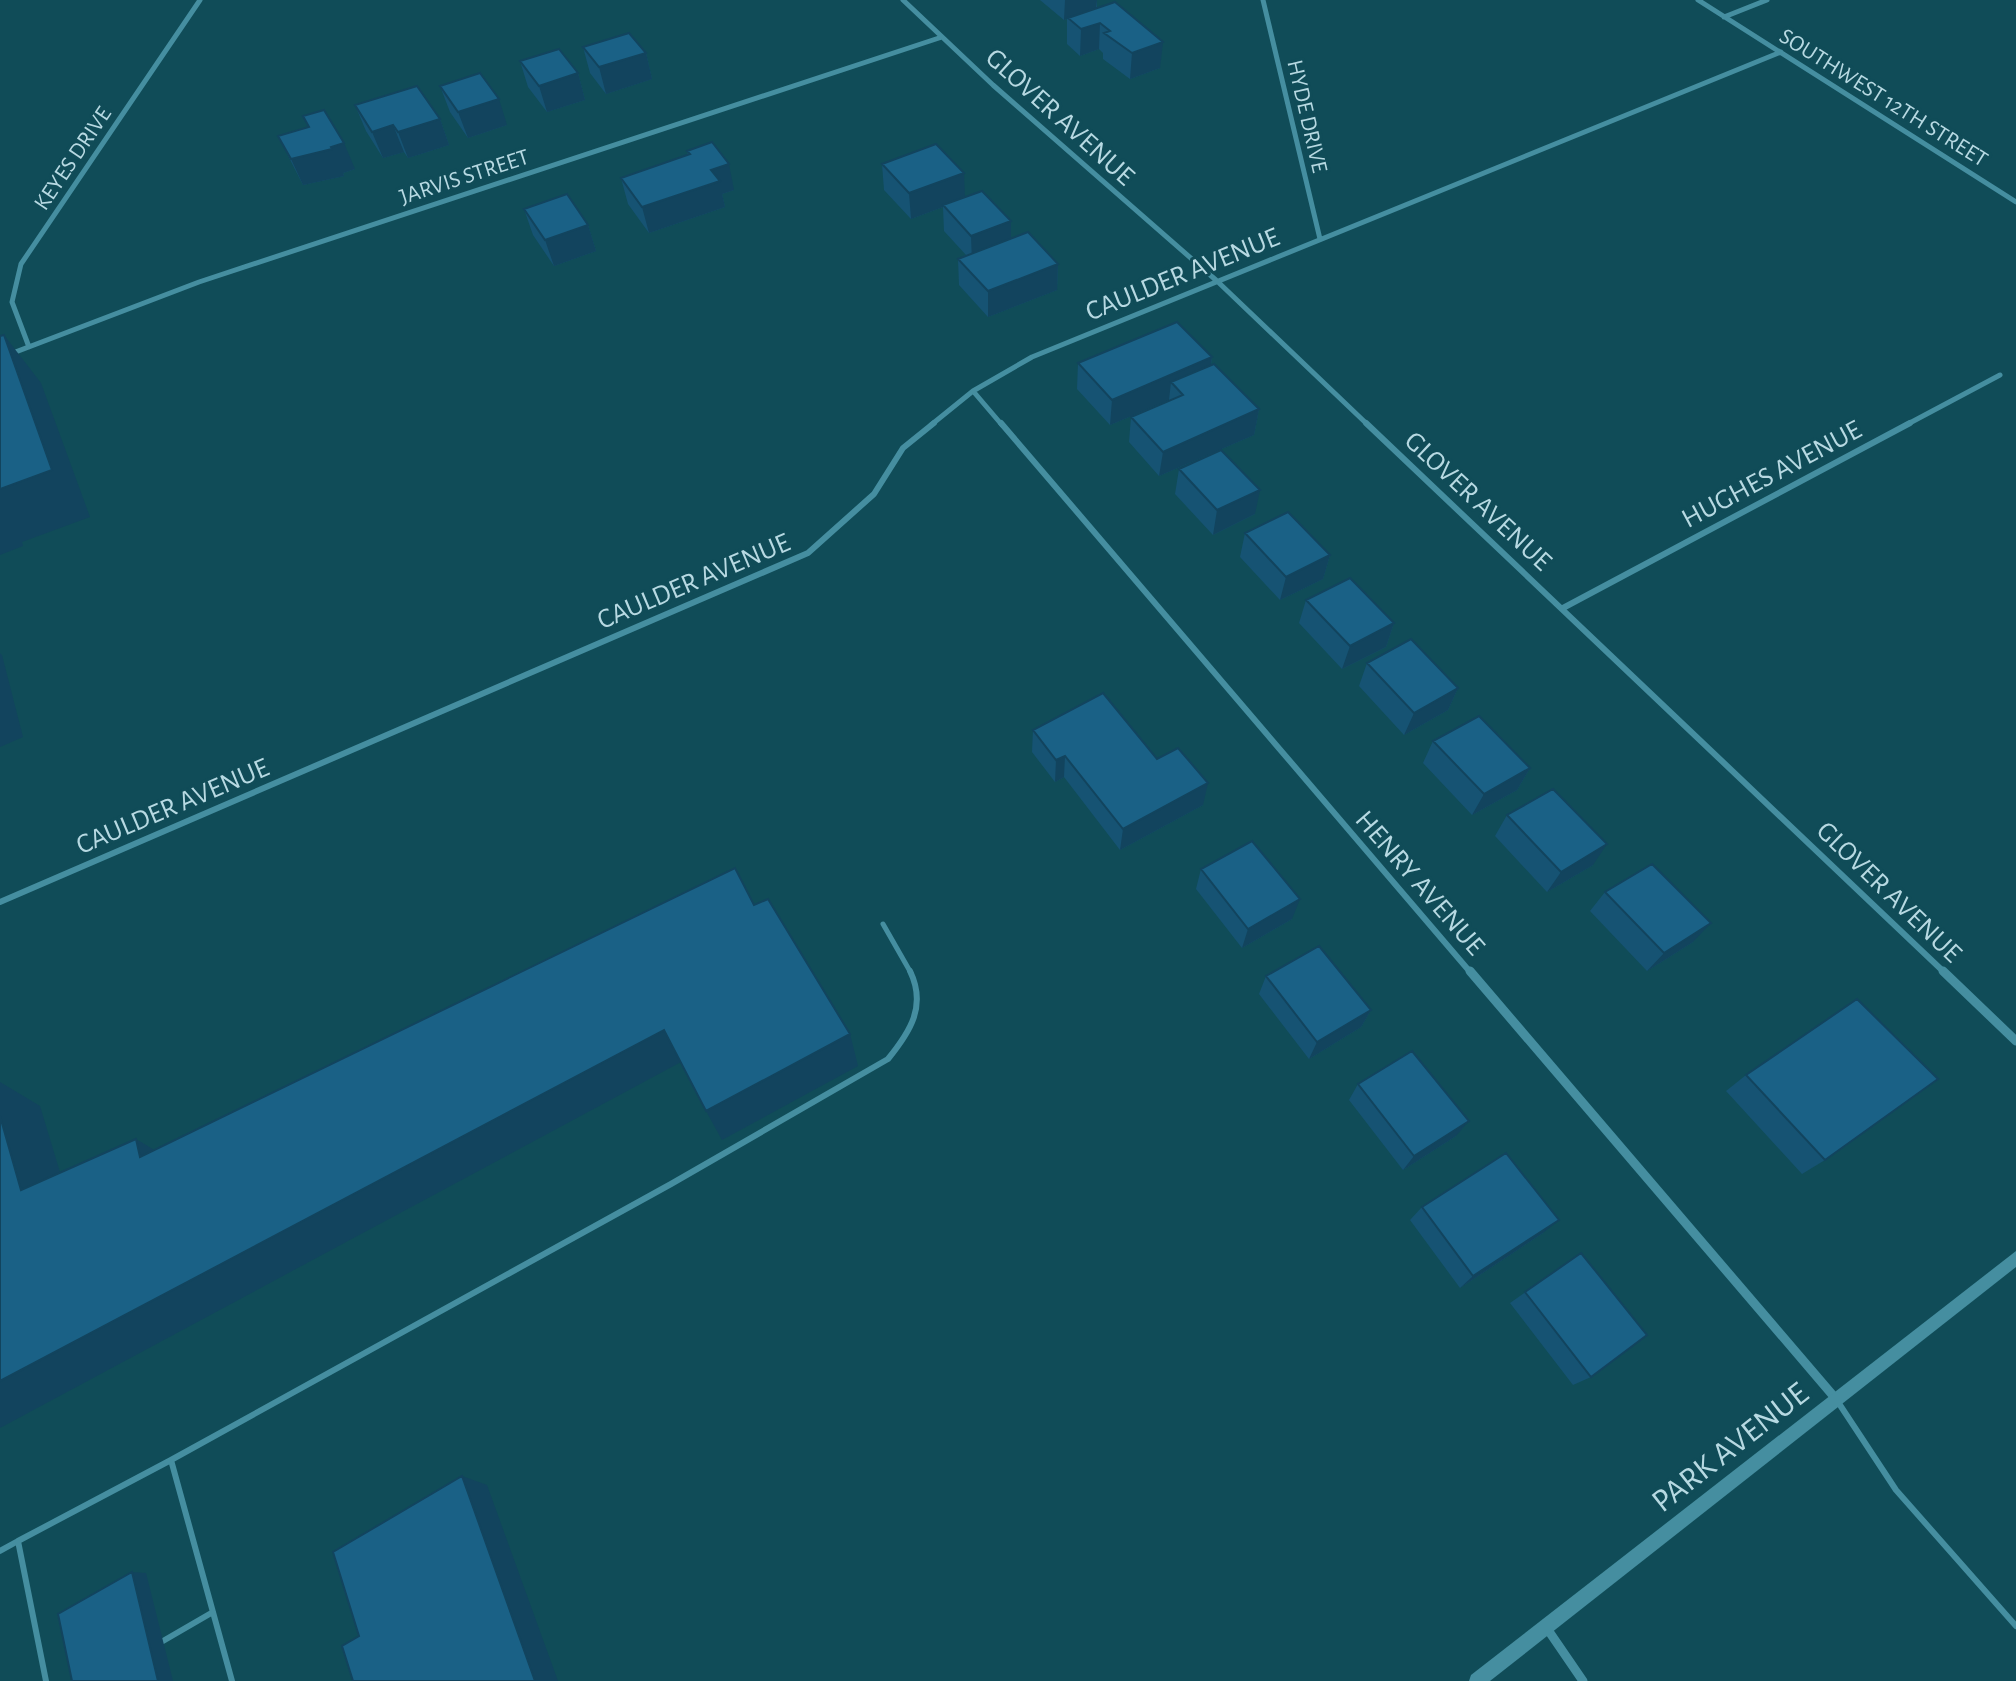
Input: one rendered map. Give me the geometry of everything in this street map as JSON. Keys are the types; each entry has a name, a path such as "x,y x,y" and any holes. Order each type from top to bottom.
{"street":[{"name":"KEYES DRIVE","path":"29,347 12,302 21,264 200,0"},
{"name":"GLOVER AVENUE","path":"903,0 1217,281 2016,1041"},
{"name":"HYDE DRIVE","path":"1263,0 1320,240"},
{"name":"SOUTHWEST 12TH STREET","path":"1698,0 2016,202"},
{"path":"1724,17 1768,0"},
{"name":"JARVIS STREET","path":"0,358 199,282 942,37"},
{"name":"CAULDER AVENUE","path":"0,902 808,553 874,494 903,448 973,391 1032,357 1781,52"},
{"name":"HUGHES AVENUE","path":"1563,608 2000,375"},
{"name":"HENRY AVENUE","path":"973,391 1836,1400"},
{"name":"PARK AVENUE","path":"1478,1681 2016,1258"},
{"path":"1546,1627 1583,1681"}],"lane":[{"path":"0,1550 171,1460 671,1184 888,1059 902,1044 918,1016 917,981 883,924"},
{"path":"1836,1400 1896,1490 2016,1626"},
{"path":"171,1460 232,1681"},
{"path":"18,1541 46,1681"},
{"path":"163,1641 214,1612"}],"building":[{"path":"1115,2 1163,42 1132,53 1104,33 1110,31 1100,23 1081,29 1068,18"},
{"path":"629,33 646,53 599,67 583,47"},
{"path":"559,49 578,73 539,86 520,61"},
{"path":"480,73 499,99 458,112 440,86"},
{"path":"417,86 440,119 398,132 393,125 372,132 355,105"},
{"path":"324,110 344,143 331,147 332,149 291,159 278,136 309,127 303,116"},
{"path":"712,142 729,164 711,170 720,181 642,207 621,178 690,154 687,151"},
{"path":"936,144 964,173 909,193 882,164"},
{"path":"982,191 1011,221 971,236 943,205"},
{"path":"567,194 588,225 545,240 524,209"},
{"path":"1028,232 1058,264 988,291 958,259"},
{"path":"1177,322 1212,357 1112,400 1078,363"},
{"path":"4,335 52,470 0,489 0,336"},
{"path":"1214,364 1259,409 1163,452 1131,417 1183,395 1171,382"},
{"path":"1221,450 1260,490 1217,510 1179,469"},
{"path":"1288,512 1330,555 1286,577 1245,533"},
{"path":"1350,578 1394,623 1350,646 1306,600"},
{"path":"1411,639 1458,688 1414,713 1367,663"},
{"path":"1103,693 1157,759 1178,748 1208,783 1123,829 1065,756 1056,760 1033,730"},
{"path":"1479,716 1530,768 1484,794 1433,741"},
{"path":"1553,789 1607,844 1561,872 1507,815"},
{"path":"1252,841 1300,899 1248,929 1201,869"},
{"path":"1652,864 1711,923 1664,953 1605,892"},
{"path":"735,868 754,905 768,899 850,1034 706,1111 664,1030 0,1381 0,1116 21,1190 136,1139 140,1157"},
{"path":"1319,946 1371,1010 1317,1042 1266,976"},
{"path":"1857,999 1938,1079 1825,1160 1746,1075"},
{"path":"1412,1051 1469,1121 1414,1156 1358,1084"},
{"path":"1506,1153 1559,1220 1473,1276 1422,1207"},
{"path":"1581,1253 1647,1335 1591,1377 1525,1292"},
{"path":"462,1476 535,1681 353,1681 342,1646 359,1636 333,1552"},
{"path":"132,1572 158,1681 72,1681 58,1614"}]}
